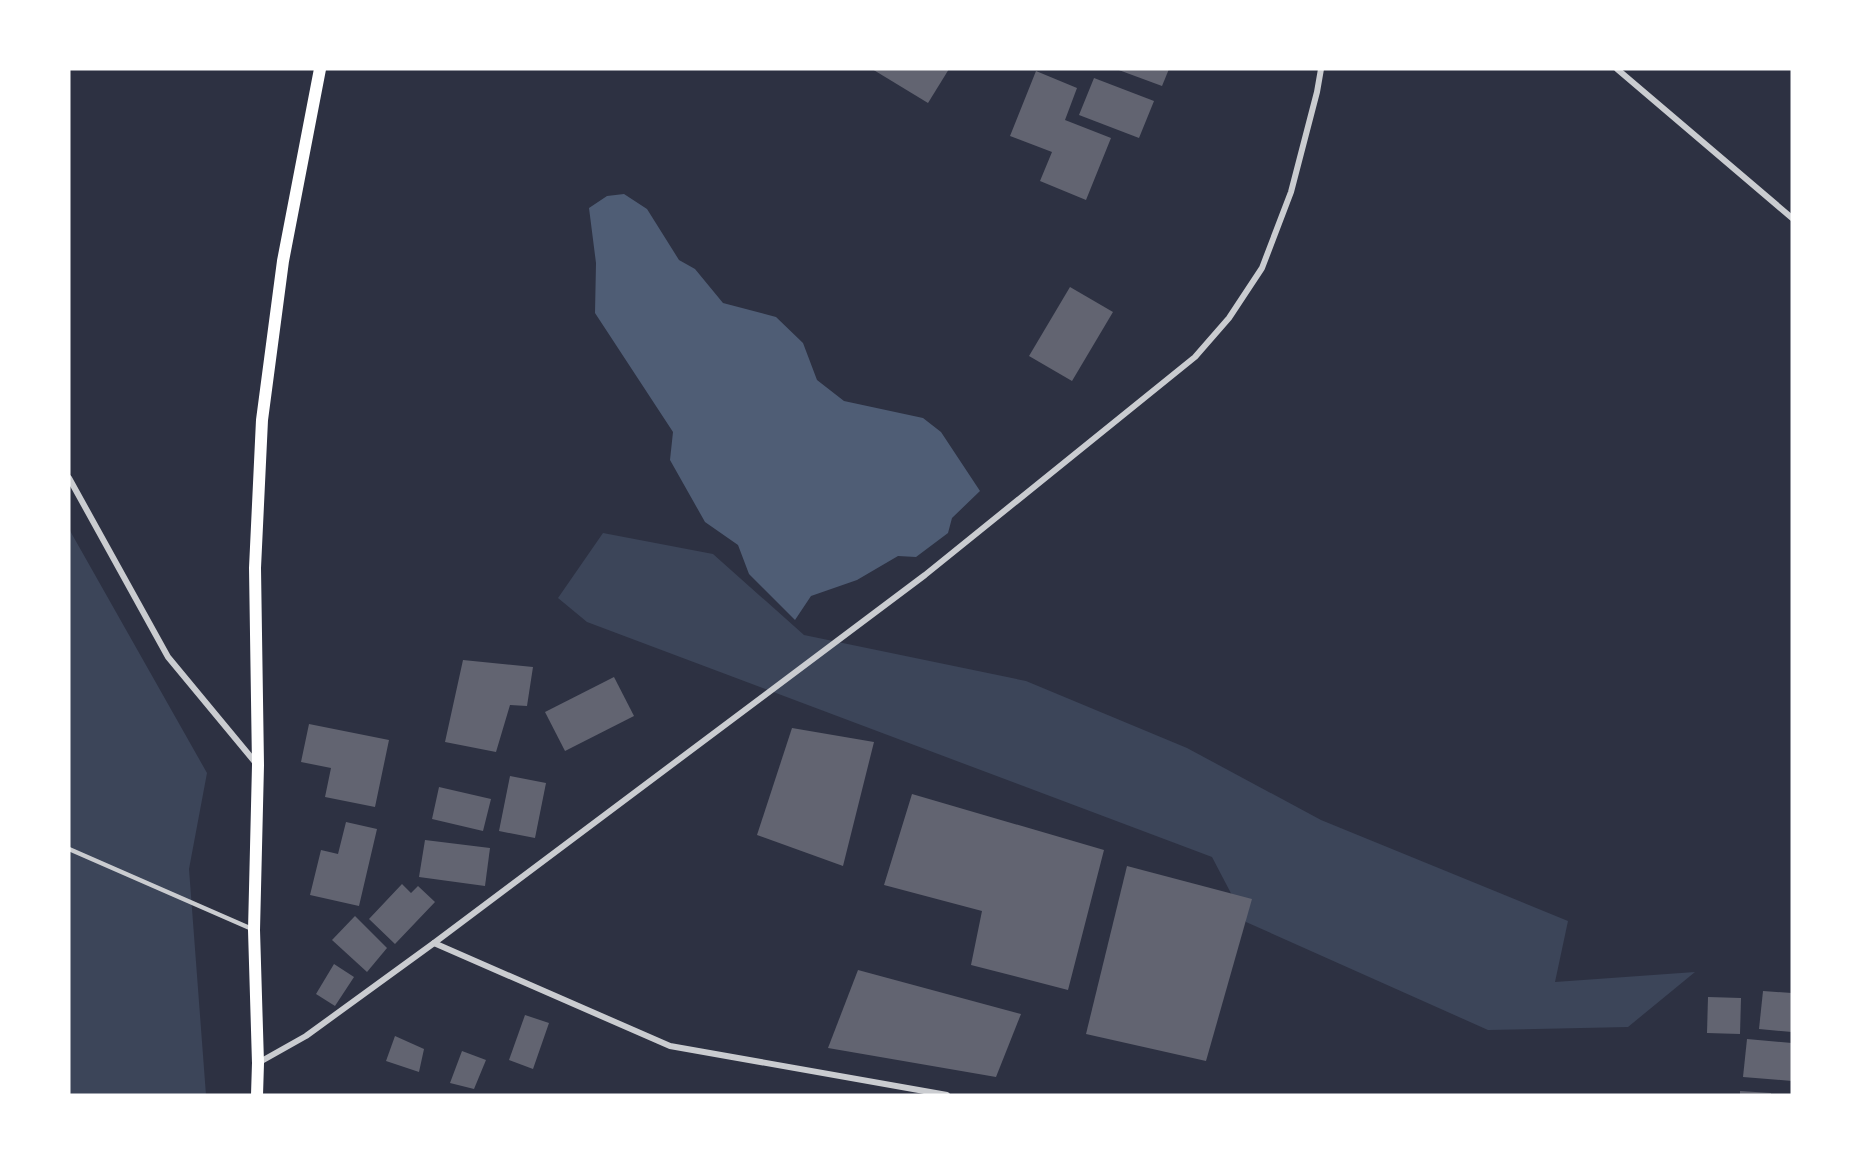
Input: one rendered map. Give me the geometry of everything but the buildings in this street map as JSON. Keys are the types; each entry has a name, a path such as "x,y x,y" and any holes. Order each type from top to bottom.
{"main road":[{"path":"257,1095 254,930 258,765 255,568 262,420 283,261 320,69"}],"street":[{"path":"258,1063 306,1036 434,943 925,575 1195,357 1229,318 1262,268 1291,192 1321,69"},
{"path":"1617,69 1792,218"},
{"path":"69,478 168,657 258,765"},
{"path":"434,943 670,1046 947,1095"}],"lane":[{"path":"69,849 254,930"}],"shaded area":[{"path":"624,194 647,209 679,260 695,269 723,303 776,317 803,343 817,380 844,401 923,418 941,432 980,491 952,518 948,533 916,557 898,556 857,580 811,596 795,620 749,574 738,545 705,522 670,460 673,432 595,313 596,263 589,208 607,196"},
{"path":"69,529 207,773 189,869 206,1095 69,1095"},
{"path":"603,533 713,554 804,635 1026,681 1187,748 1321,820 1568,921 1555,982 1695,972 1628,1027 1488,1030 1246,922 1212,857 587,622 558,598"}]}
